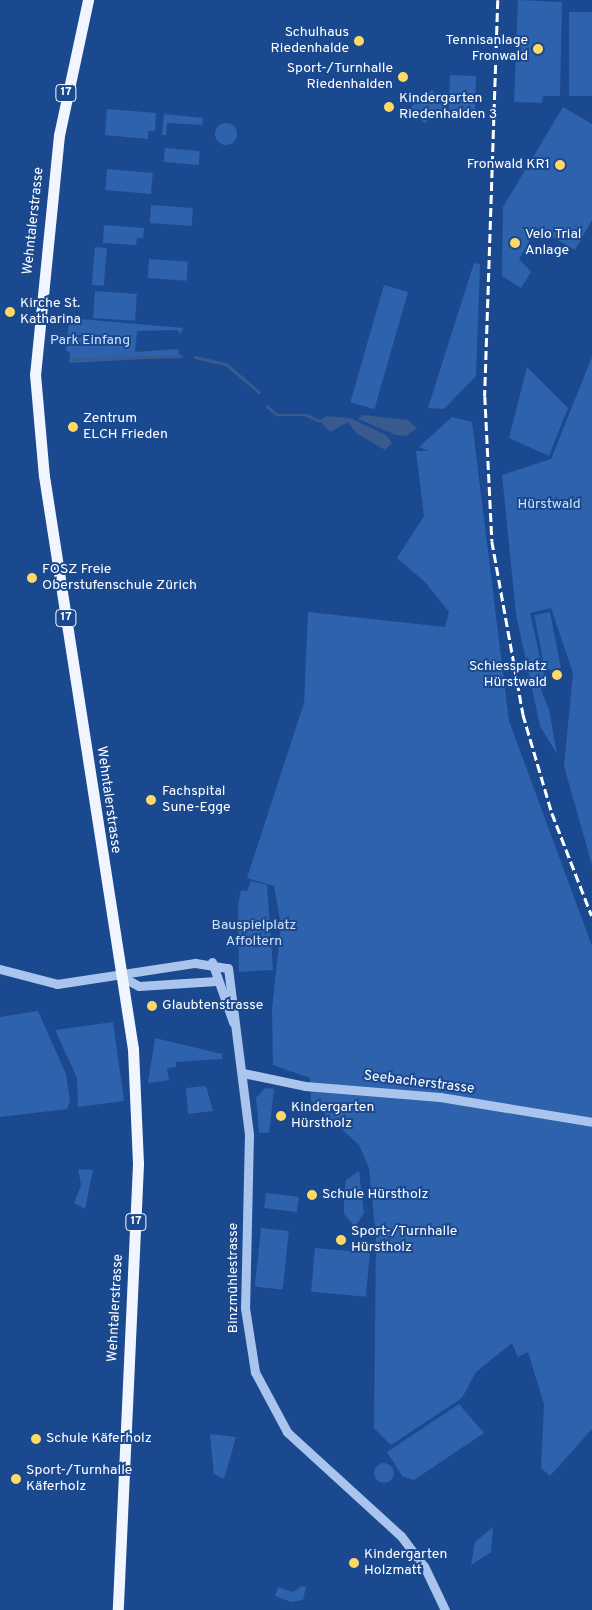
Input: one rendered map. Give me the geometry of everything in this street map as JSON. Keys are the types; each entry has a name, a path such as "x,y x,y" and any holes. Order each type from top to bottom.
{"main road":[{"name":"Wehntalerstrasse","path":"88,0 64,101 52,187 36,362 37,417 133,1050 138,1164 118,1610"}],"street":[{"path":"0,970 57,984 122,977 212,962 228,968 216,981 139,986 122,977"},
{"name":"Binzmühlestrasse","path":"212,962 216,981 234,1024"},
{"name":"Binzmühlestrasse","path":"228,968 234,1024 243,1073 249,1143 246,1332 260,1386 293,1440 401,1536 424,1566 445,1610"},
{"name":"Seebacherstrasse","path":"243,1073 305,1086 440,1097 592,1122"}],"green space":[{"name":"Tennisanlage Fronwald","path":"518,0 562,2 560,96 543,96 542,103 514,102"},
{"path":"569,12 592,12 592,96 569,96"},
{"path":"450,75 476,76 475,111 449,110"},
{"path":"432,90 445,106 424,123 411,107"},
{"name":"Fronwald KR1","path":"563,107 592,124 592,220 575,250 537,228 519,259 531,272 521,288 502,276 503,207"},
{"path":"107,109 156,113 155,131 148,131 148,139 105,135"},
{"path":"164,114 203,118 202,125 167,123 166,135 162,135"},
{"path":"226,123 234,126 237,134 234,142 226,145 218,142 215,134 218,126"},
{"path":"165,148 200,151 199,165 164,162"},
{"path":"107,169 153,173 151,194 105,190"},
{"path":"151,205 193,208 192,226 150,223"},
{"path":"104,225 144,228 143,238 137,238 136,245 103,243"},
{"path":"95,247 107,248 104,286 92,285"},
{"path":"149,259 188,262 187,281 148,278"},
{"path":"474,263 480,264 476,376 444,409 428,408"},
{"path":"384,285 408,292 374,409 350,402"},
{"path":"95,291 137,294 135,321 93,318"},
{"name":"Park Einfang","path":"69,318 183,328 180,335 178,330 137,331 135,352 178,349 180,357 69,363 70,352 66,351"},
{"name":"Hürstwald","path":"592,357 592,865 564,766 573,673 551,608 530,613 544,675 541,690 549,709 557,754 540,726 516,614 502,475 551,459"},
{"path":"527,367 568,408 549,456 509,438"},
{"path":"452,417 472,422 509,721 592,946 592,1429 550,1476 541,1468 544,1404 528,1352 518,1357 512,1343 476,1372 462,1398 391,1445 374,1428 376,1237 369,1168 359,1145 311,1101 310,1078 273,1065 272,1009 281,925 274,886 247,878 304,703 308,612 445,627 449,612 426,583 397,558 424,516 416,451 429,451 419,447"},
{"path":"550,612 561,668 545,671 534,615"},
{"name":"Bauspielplatz Affoltern","path":"251,881 267,885 273,970 239,972 238,906 241,890 247,891"},
{"path":"38,1011 66,1074 70,1101 67,1109 0,1117 0,1017"},
{"path":"113,1022 124,1101 78,1107 77,1078 55,1030"},
{"path":"155,1038 222,1054 222,1059 176,1062 176,1067 167,1068 169,1080 148,1083"},
{"path":"206,1086 213,1111 188,1114 186,1088"},
{"path":"265,1088 274,1089 269,1133 259,1133 256,1098"},
{"path":"78,1169 93,1170 85,1209 74,1203 81,1185"},
{"path":"359,1171 364,1213 355,1227 344,1214 344,1196 346,1180"},
{"path":"266,1193 299,1197 297,1212 264,1208"},
{"path":"261,1228 289,1231 283,1290 255,1287"},
{"path":"315,1248 370,1253 366,1297 311,1292"},
{"path":"459,1404 484,1433 414,1480 403,1477 387,1452"},
{"path":"210,1434 236,1437 224,1479 214,1474"},
{"path":"384,1463 391,1466 394,1473 391,1480 384,1483 377,1480 374,1473 377,1466"},
{"path":"493,1527 491,1552 471,1565 475,1542"},
{"path":"302,1586 306,1587 303,1600 291,1602 275,1596 278,1587 293,1592"}],"shaded area":[{"path":"363,415 408,420 417,428 406,436 396,435 358,419"},
{"path":"326,416 350,418 386,435 392,443 385,450 356,433 348,422 330,432 320,421"}],"waterway":[{"path":"72,359 181,356"},
{"path":"195,357 226,364 259,392"},
{"path":"267,406 277,415 306,415 320,421"}],"railway":[{"path":"498,0 485,396 492,541 523,714 552,813 592,916"}],"place":[{"name":"Schulhaus Riedenhalde","path":"359,41"},
{"name":"Tennisanlage Fronwald","path":"538,49"},
{"name":"Sport-/Turnhalle Riedenhalden","path":"403,77"},
{"name":"Kindergarten Riedenhalden 3","path":"389,107"},
{"name":"Fronwald KR1","path":"560,165"},
{"name":"Velo Trial Anlage","path":"515,243"},
{"name":"Kirche St. Katharina","path":"10,312"},
{"name":"Zentrum ELCH Frieden","path":"73,427"},
{"name":"FOSZ Freie Oberstufenschule Zürich","path":"32,578"},
{"name":"Schiessplatz Hürstwald","path":"557,675"},
{"name":"Fachspital Sune-Egge","path":"151,800"},
{"name":"Glaubtenstrasse","path":"152,1006"},
{"name":"Kindergarten Hürstholz","path":"281,1116"},
{"name":"Schule Hürstholz","path":"312,1195"},
{"name":"Sport-/Turnhalle Hürstholz","path":"341,1240"},
{"name":"Schule Käferholz","path":"36,1439"},
{"name":"Sport-/Turnhalle Käferholz","path":"16,1479"},
{"name":"Kindergarten Holzmatt","path":"354,1563"}]}
